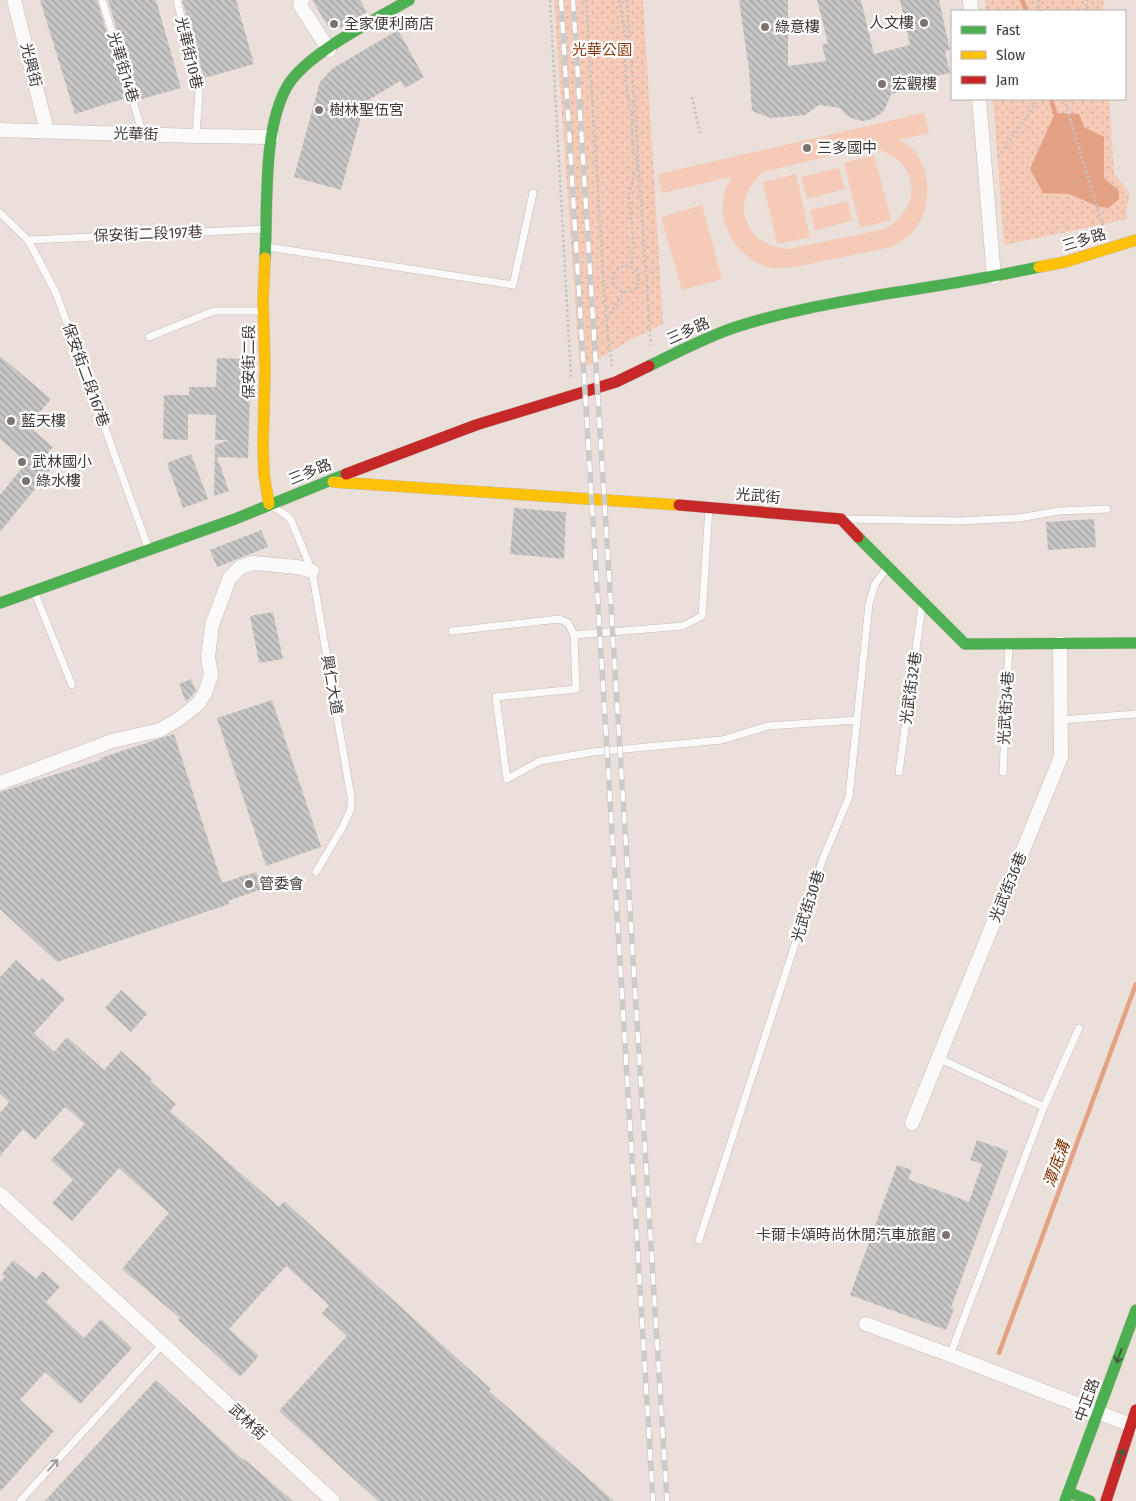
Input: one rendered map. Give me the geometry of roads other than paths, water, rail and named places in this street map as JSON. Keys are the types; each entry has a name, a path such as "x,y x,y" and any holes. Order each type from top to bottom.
{"street":[{"name":"光興街","path":"14,0 47,131"},
{"name":"保安街二段","path":"269,504 264,470 263,442 265,368 263,312 268,189 272,137 276,116 282,97 289,85 309,64 410,0"},
{"path":"299,2 329,50"},
{"path":"979,100 994,278"},
{"name":"光華街","path":"0,130 272,137"},
{"name":"三多路","path":"269,504 476,425 616,382 685,348 735,327 783,313 851,300 994,278 1065,262 1136,240"},
{"name":"光武街","path":"325,482 708,507 841,519"},
{"path":"0,603 235,519 269,504"},
{"path":"841,519 923,604 965,644 1136,643"},
{"path":"0,783 112,741 160,730 179,719 198,704 205,693 211,675 208,657 212,625 230,577 241,568 253,563 297,567 312,571"},
{"name":"光武街36巷","path":"912,1123 1061,757 1060,643"},
{"name":"武林街","path":"0,1194 333,1501"},
{"name":"中正路","path":"1067,1497 1136,1310"},
{"path":"866,1324 1134,1426"},
{"path":"1106,1501 1134,1426 1136,1410"},
{"path":"1067,1497 1090,1501"}],"lane":[{"name":"光華街14巷","path":"102,0 143,134"},
{"name":"光華街10巷","path":"177,0 198,92 196,136"},
{"path":"267,247 513,285 533,194"},
{"name":"保安街二段167巷","path":"0,213 28,240 56,293 149,550"},
{"name":"保安街二段197巷","path":"28,240 267,229"},
{"path":"149,337 214,311 263,312"},
{"name":"興仁大道","path":"269,504 286,515 312,571 351,797 350,809 342,828 316,872"},
{"path":"574,635 683,626 702,616 708,507"},
{"path":"841,519 960,521 1020,518 1059,511 1107,509"},
{"name":"光武街30巷","path":"699,1240 822,861 849,797 869,604 875,584 887,567"},
{"path":"34,591 72,685"},
{"name":"光武街32巷","path":"899,772 923,604"},
{"path":"452,631 559,619 568,623 574,635 576,689 496,697 507,779 540,761 593,752 722,740 768,726 857,720"},
{"name":"光武街34巷","path":"1003,772 1009,644"},
{"path":"1061,720 1136,714"},
{"path":"950,1355 1044,1107 1079,1028"},
{"path":"938,1058 1044,1107"},
{"path":"20,1501 162,1344"}],"waterway":[{"path":"1022,0 1026,10"},
{"path":"1051,100 1055,113"},
{"name":"潭底溝","path":"999,1353 1136,984"}],"railway":[{"path":"561,0 653,1501"},
{"path":"573,0 667,1501"}],"place":[{"name":"人文樓","path":"924,23"},
{"name":"全家便利商店","path":"334,24"},
{"name":"綠意樓","path":"765,27"},
{"name":"宏觀樓","path":"882,84"},
{"name":"樹林聖伍宮","path":"319,110"},
{"name":"三多國中","path":"807,148"},
{"name":"藍天樓","path":"11,421"},
{"name":"武林國小","path":"22,462"},
{"name":"綠水樓","path":"26,481"},
{"name":"管委會","path":"249,884"},
{"name":"卡爾卡頌時尚休閒汽車旅館","path":"946,1235"}],"park label":[{"name":"光華公園","path":"602,50"}]}
